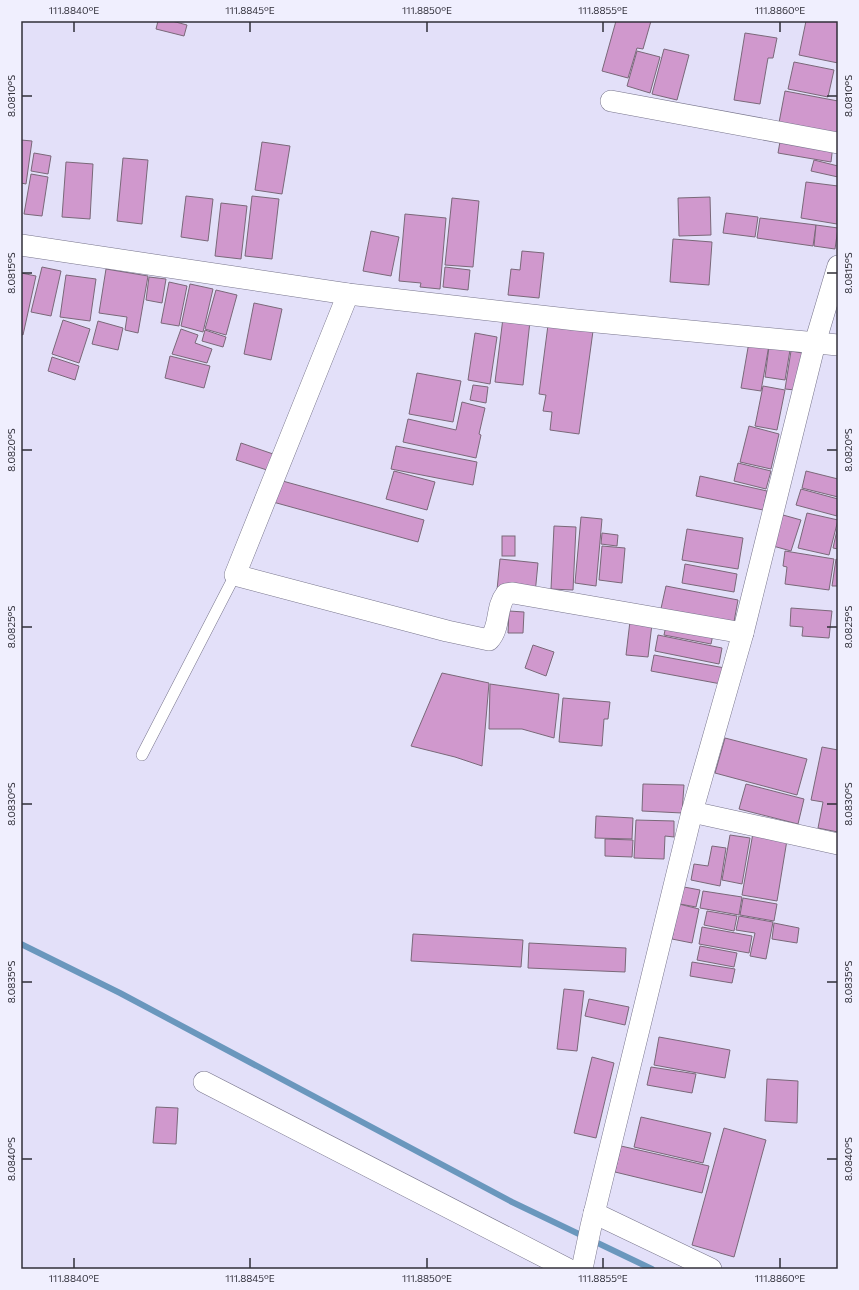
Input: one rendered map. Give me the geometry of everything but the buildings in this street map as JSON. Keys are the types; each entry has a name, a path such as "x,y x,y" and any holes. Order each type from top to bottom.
{"street":[{"path":"611,101 838,143"},
{"path":"21,245 348,294 576,320 838,345"},
{"path":"582,1269 592,1219 692,812 743,633 815,343 838,266"},
{"path":"348,294 235,575 448,631 489,640 496,629 501,601 506,594 513,593 743,633"},
{"path":"692,812 838,844"},
{"path":"204,1082 568,1269"},
{"path":"592,1219 711,1269"}],"lane":[{"path":"142,755 235,575"}],"waterway":[{"path":"21,944 120,993 512,1202 652,1269"}]}
